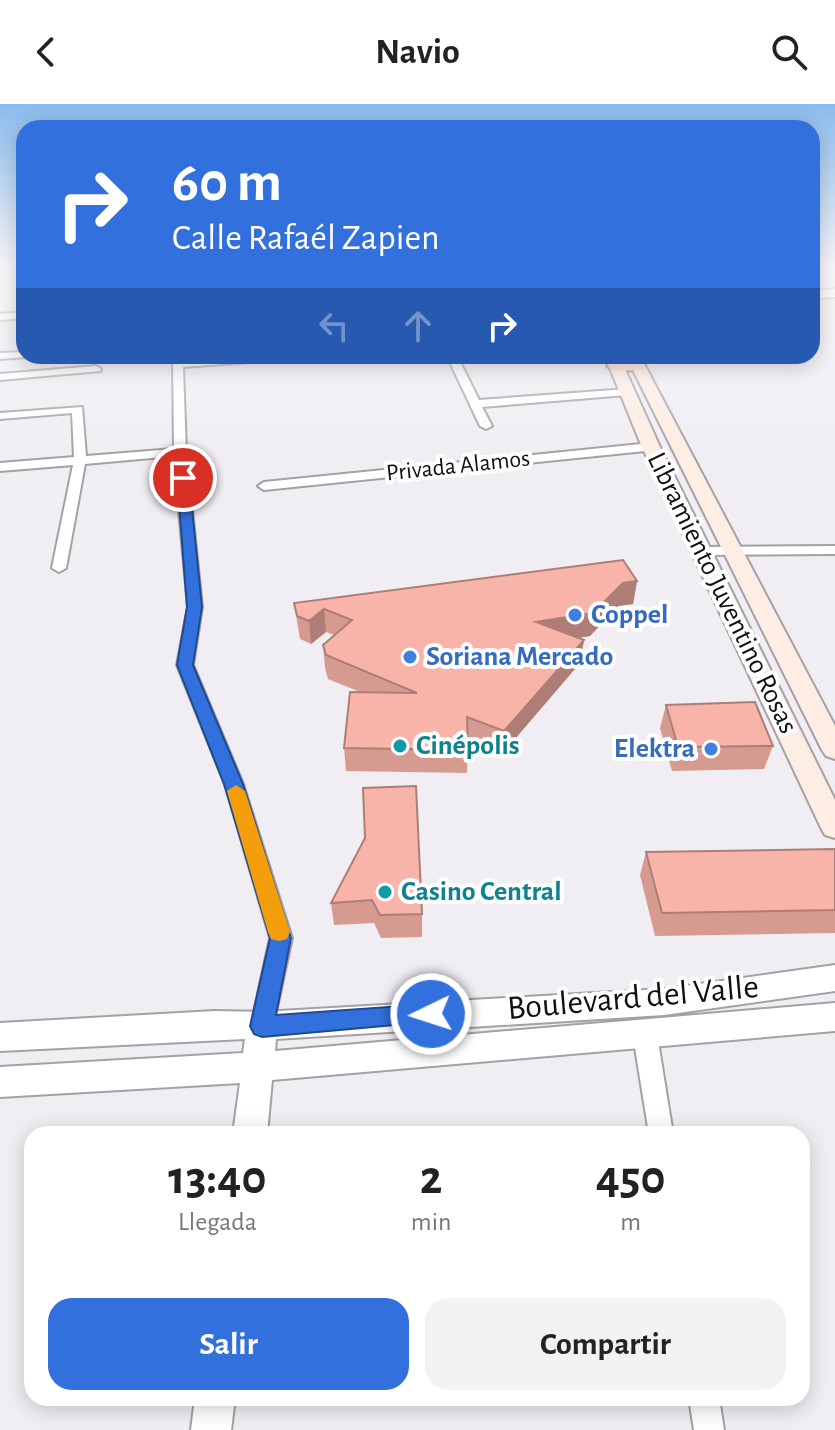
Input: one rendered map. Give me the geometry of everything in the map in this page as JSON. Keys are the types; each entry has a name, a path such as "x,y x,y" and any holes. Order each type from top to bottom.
{"main road":[{"name":"Libramiento Juventino Rosas","path":"624,364 627,392 651,447 835,828"},
{"name":"Libramiento Juventino Rosas","path":"626,364 731,552 835,750"}],"street":[{"path":"57,373 59,364"},
{"path":"178,364 180,448 195,607 185,665 234,784 281,938 262,1026 251,1126"},
{"path":"456,364 486,426"},
{"path":"5,377 96,369"},
{"path":"475,404 627,392"},
{"path":"0,416 78,409 80,456 59,568"},
{"name":"Privada Alamos","path":"264,486 651,447"},
{"path":"0,459 180,448"},
{"path":"0,467 80,456"},
{"path":"700,551 835,550"},
{"name":"Boulevard del Valle","path":"0,1037 215,1025 262,1026 514,1008 664,1002 835,978"},
{"path":"484,1045 508,1022 514,1008"},
{"name":"Boulevard del Valle","path":"0,1082 258,1067 484,1045 645,1035 835,1017"},
{"path":"645,1035 660,1126"},
{"path":"211,1430 214,1406"},
{"path":"705,1406 709,1430"}],"building":[{"path":"623,560 637,581 623,583 593,613 536,622 584,640 504,731 467,717 468,750 344,748 350,692 417,693 326,655 323,645 352,620 324,609 309,621 297,616 294,603"},
{"path":"755,702 773,746 678,747 666,705"},
{"name":"Casino Central","path":"416,786 422,914 380,915 372,900 331,903 365,838 363,788"},
{"path":"835,849 835,910 662,913 646,852"}],"slow traffic":[{"path":"236,791 279,932"}],"place":[{"name":"Coppel","path":"575,615"},
{"name":"Soriana Mercado","path":"410,657"},
{"name":"Cinépolis","path":"400,746"},
{"name":"Elektra","path":"711,749"},
{"name":"Casino Central","path":"385,892"}],"route":[{"path":"183,478 195,607 185,665 234,784 281,938 262,1026 431,1014"}]}
